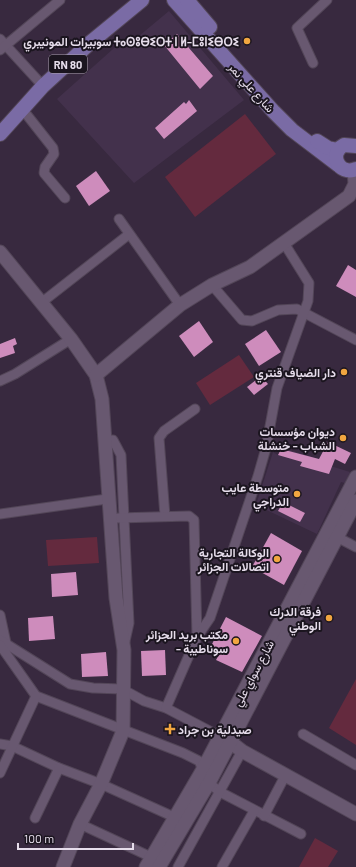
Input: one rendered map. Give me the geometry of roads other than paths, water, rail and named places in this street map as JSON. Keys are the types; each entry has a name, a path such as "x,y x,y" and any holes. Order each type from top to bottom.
{"main road":[{"name":"RN 80","path":"0,134 43,86 91,42 142,0"},
{"name":"شارع علي نمر","path":"174,0 273,111 292,130 348,168"},
{"name":"شارع علي نمر","path":"187,0 282,111 319,143 328,148 338,150"},
{"path":"96,375 180,305 212,285 250,266 349,196 350,186 348,168 336,157 338,150 344,145 356,146"},
{"path":"0,252 71,340 96,375 102,399 106,440 109,519 116,598 124,650 122,689 123,731 101,784 80,824 63,867"},
{"name":"شارع سواي علي","path":"152,864 208,783 225,738 332,534 356,478"},
{"name":"شارع سواي علي","path":"332,534 356,501"},
{"path":"225,738 242,751 285,776 356,814"},
{"name":"شارع سواي علي","path":"152,864 174,817 202,771 225,738"}],"street":[{"path":"43,86 2,45 49,3 60,0"},
{"path":"313,63 297,28 327,0"},
{"path":"23,110 53,148 54,156 45,167 44,173 64,198"},
{"path":"119,219 128,234 180,305"},
{"path":"41,303 128,234"},
{"path":"166,708 197,637 210,618 247,510 266,448 277,388 308,301 310,283 284,243"},
{"path":"212,285 242,320 252,321 278,310 296,309 356,340"},
{"path":"0,381 15,374 71,340"},
{"path":"165,516 159,438 164,431 194,410"},
{"path":"106,440 113,440 121,455 129,623 124,650"},
{"path":"0,514 108,499"},
{"path":"109,519 189,516 194,520 197,637"},
{"path":"332,534 356,547"},
{"path":"0,615 2,643 36,696 183,753 199,761 208,783 220,792 301,834"},
{"path":"2,643 70,684 93,688 122,689 144,701 166,708 225,738"},
{"path":"0,773 36,696"},
{"path":"303,734 356,765"},
{"path":"0,744 12,746 59,768 101,784 174,817"},
{"path":"178,867 242,751"},
{"path":"35,818 59,768"},
{"path":"264,816 285,776"},
{"path":"222,867 254,810"},
{"path":"80,824 152,864"}],"place":[{"name":"سوبيرات المونيبري ⵜⴰⵙⵓⴱⵉⵔⵜ ⵏ ⵍ-ⵎⵓⵏⵉⴱⵔⵉ","path":"247,41"},
{"name":"دار الضياف قنتري","path":"344,372"},
{"name":"ديوان مؤسسات الشباب - خنشلة","path":"343,438"},
{"name":"متوسطة عايب الدراجي","path":"297,494"},
{"name":"الوكالة التجارية اتصالات الجزائر","path":"277,559"},
{"name":"فرقة الدرك الوطني","path":"329,618"},
{"name":"مكتب بريد الجزائر - سوناطيبة","path":"236,641"},
{"name":"صيدلية بن جراد","path":"170,729"}]}
